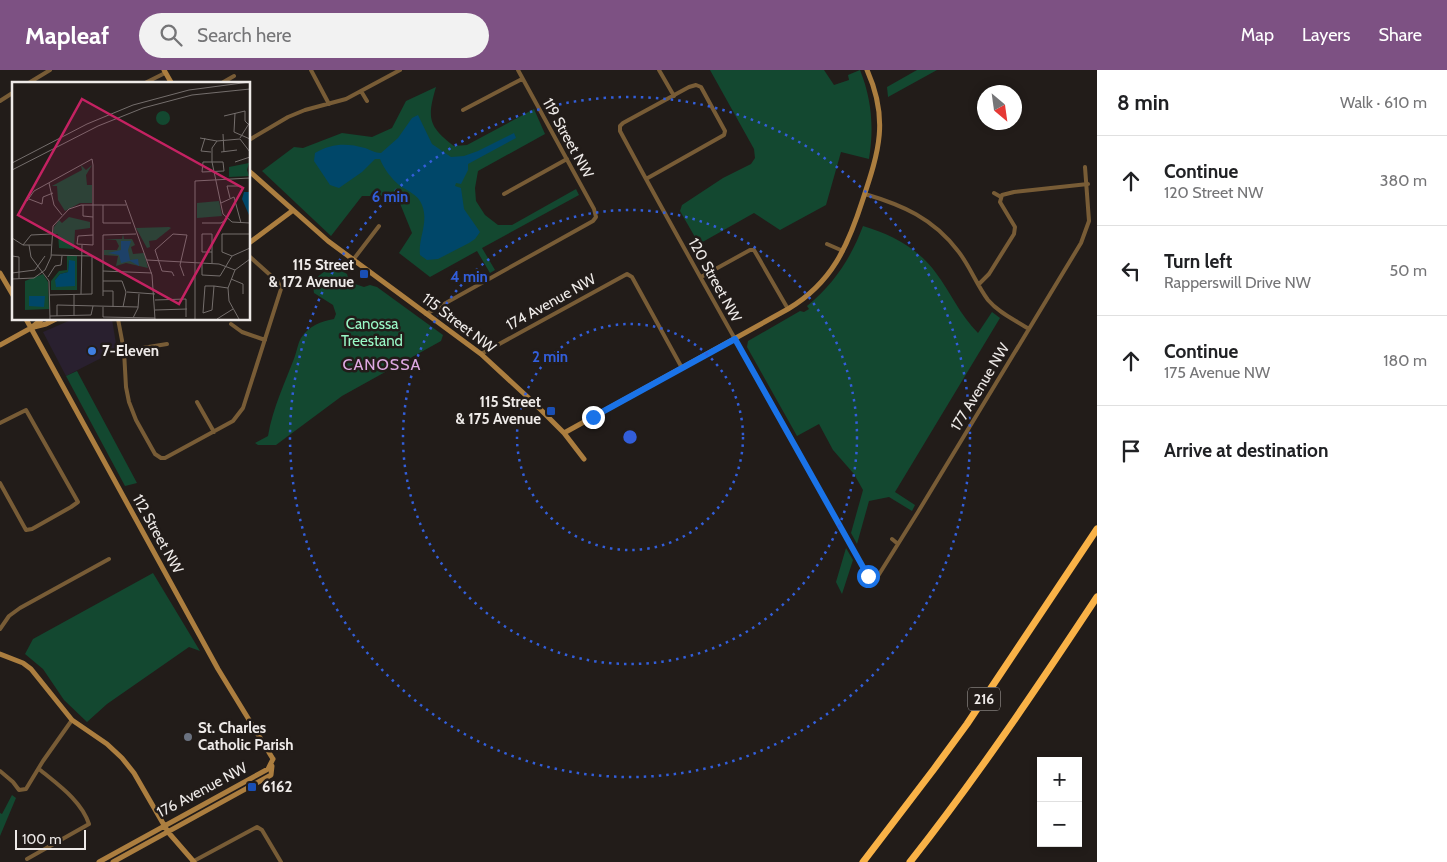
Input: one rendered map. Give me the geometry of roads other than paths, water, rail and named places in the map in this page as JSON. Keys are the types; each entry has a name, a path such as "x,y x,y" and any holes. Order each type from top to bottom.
{"highway":[{"name":"216","path":"863,862 967,724 1097,529"},
{"name":"216","path":"910,862 998,745 1097,597"}],"street":[{"path":"30,82 50,70"},
{"path":"311,70 329,104"},
{"path":"250,139 288,116 346,99 400,70"},
{"name":"119 Street NW","path":"426,314 585,226 596,217 594,209 518,70"},
{"path":"646,179 724,135 725,131 702,90 696,85 674,96 660,70"},
{"path":"564,434 788,309 817,287 843,251 854,226 876,158 880,121 875,90 867,70"},
{"path":"146,82 164,71 171,82"},
{"path":"224,82 234,76"},
{"path":"463,110 522,79"},
{"path":"361,91 367,101"},
{"path":"0,102 12,93"},
{"name":"120 Street NW","path":"674,96 620,126 620,132 867,574 872,578"},
{"path":"504,194 567,159"},
{"name":"177 Avenue NW","path":"872,578 878,576 898,544 1081,243 1089,221 1088,184 1085,168"},
{"name":"115 Street NW","path":"250,172 312,229 481,354 522,390 564,434 584,459"},
{"path":"978,284 989,274 1014,234 1015,227 1000,202 1001,197 1006,193 1088,184"},
{"path":"994,193 1001,197"},
{"path":"865,194 901,206 935,226 957,250 993,305 1029,329"},
{"path":"250,242 292,211"},
{"path":"353,260 379,226"},
{"path":"827,244 843,251"},
{"path":"701,277 750,250 754,250 788,309"},
{"path":"118,320 124,351 126,387 134,415 155,454 161,458 168,457 233,421 241,412 280,293 280,286 250,257"},
{"path":"0,273 12,294"},
{"name":"174 Avenue NW","path":"481,354 621,276 628,274 632,277 682,368"},
{"name":"112 Street NW","path":"27,320 218,669 273,759"},
{"path":"0,345 31,328 41,320"},
{"path":"31,328 54,320"},
{"path":"231,324 242,332 265,340"},
{"path":"124,351 167,344"},
{"path":"118,388 126,387"},
{"path":"198,402 214,432"},
{"path":"0,424 26,410 78,502 26,530 0,483"},
{"path":"823,495 828,492"},
{"path":"892,539 898,544"},
{"path":"0,629 9,616 20,608 109,559"},
{"path":"0,654 31,668 72,720 107,744 122,758 134,773 163,825 193,862 257,827 262,830 281,862"},
{"path":"0,771 19,790 26,789 72,720"},
{"name":"176 Avenue NW","path":"99,862 163,825 268,769 273,759"},
{"name":"176 Avenue NW","path":"113,862 271,775 273,759"},
{"path":"27,859 89,824 87,817 72,796 39,769"}],"water":[{"path":"418,115 432,144 451,157 464,156 478,151 514,133 516,138 468,164 468,170 461,184 456,183 455,186 461,188 464,209 480,232 469,243 438,259 427,260 420,255 420,243 424,224 422,205 415,195 393,179 380,159 375,159 362,172 339,188 330,185 314,161 315,153 327,147 340,145 358,146 381,153 398,138 412,118"}],"place":[{"name":"115 Street & 172 Avenue","path":"364,274"},
{"name":"7-Eleven","path":"92,351"},
{"name":"115 Street & 175 Avenue","path":"551,411"},
{"name":"St. Charles Catholic Parish","path":"188,737"},
{"name":"6162","path":"252,787"}],"district":[{"name":"CANOSSA","path":"382,364"}],"park label":[{"name":"Canossa Treestand","path":"372,332"}]}
